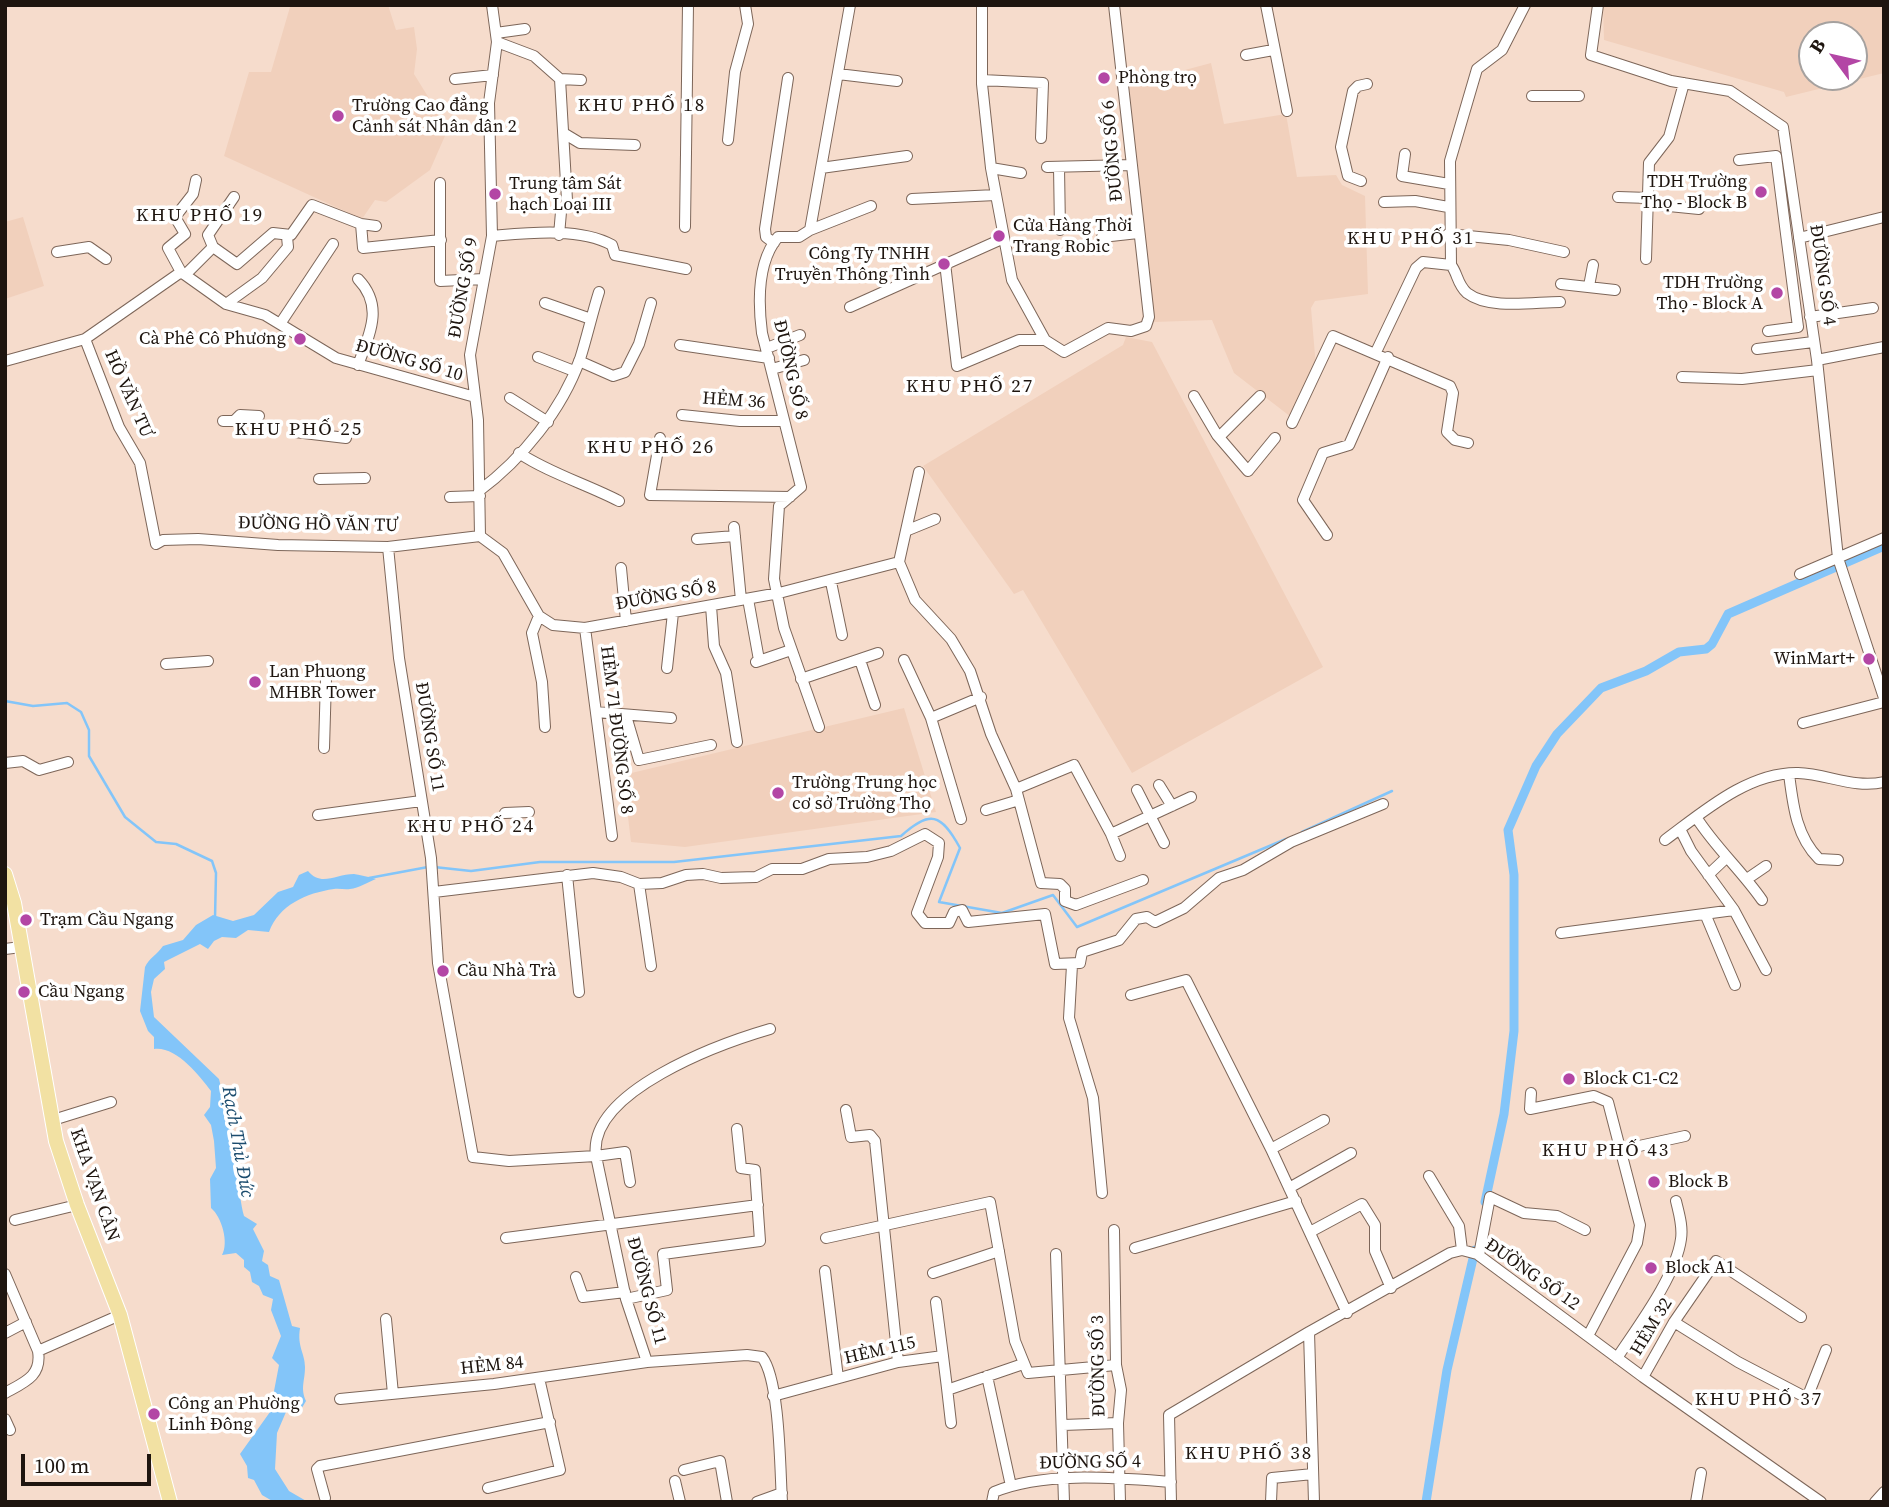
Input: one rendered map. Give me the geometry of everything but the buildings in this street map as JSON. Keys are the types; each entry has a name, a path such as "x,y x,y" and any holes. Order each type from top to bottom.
{"main road":[{"name":"KHA VẠN CÂN","path":"5,874 14,903 53,1119 77,1205 120,1315 170,1502"}],"street":[{"name":"ĐƯỜNG SỐ 9","path":"480,536 475,397 470,355 492,236 489,103 496,37 492,5"},
{"path":"685,227 688,5"},
{"path":"727,140 732,90 748,24 745,5"},
{"path":"810,230 850,5"},
{"path":"982,5 982,80 990,168 1015,290 1045,340"},
{"name":"ĐƯỜNG SỐ 6","path":"1045,340 1058,351 1068,352 1108,328 1131,331 1146,326 1149,317 1114,5"},
{"path":"1266,5 1287,111"},
{"path":"1525,5 1502,50 1477,69 1450,162 1448,234 1451,265 1458,282 1478,298 1493,302 1560,302"},
{"name":"ĐƯỜNG SỐ 4","path":"1598,5 1591,55 1684,83 1730,91 1783,127 1786,184 1799,238 1817,365 1838,558 1881,679"},
{"path":"496,37 525,29"},
{"path":"496,37 534,55 560,79 581,80"},
{"path":"1246,55 1273,50"},
{"path":"838,74 897,81"},
{"path":"456,79 493,75"},
{"path":"788,78 766,237 774,243 778,237 799,237 871,206"},
{"path":"560,79 567,200"},
{"path":"982,80 1043,83 1041,138"},
{"path":"1646,259 1648,163 1669,137 1684,83"},
{"path":"1361,181 1348,176 1340,147 1353,91 1358,86 1367,84"},
{"path":"1532,96 1579,96"},
{"path":"565,134 580,143 635,145"},
{"path":"1405,154 1402,176 1449,184"},
{"path":"821,168 907,156"},
{"path":"1739,160 1776,156 1786,184 1798,327 1768,331"},
{"path":"1059,230 1053,167 1131,165"},
{"path":"990,168 1021,173"},
{"path":"184,273 168,248 185,234 175,217 188,203 197,180"},
{"path":"440,183 440,281 484,279"},
{"path":"912,199 996,195"},
{"path":"234,197 208,235 213,247 234,265 256,251 273,233 287,237"},
{"path":"1618,197 1699,209"},
{"path":"1384,202 1415,201 1448,207"},
{"path":"226,304 262,278 288,247 287,237 312,205 361,224 376,226"},
{"path":"559,235 561,212"},
{"path":"1799,238 1884,217"},
{"path":"361,224 363,248 442,240"},
{"path":"1102,237 1138,233"},
{"path":"1448,234 1509,240 1564,252"},
{"path":"492,236 559,235 600,238 612,245 615,255 686,269"},
{"path":"850,307 1004,238"},
{"name":"ĐƯỜNG SỐ 8","path":"774,243 765,258 759,308 801,487 779,506 775,579 791,650 819,727"},
{"path":"280,324 333,244"},
{"path":"57,252 89,247 106,259"},
{"path":"85,339 184,273 213,247"},
{"path":"1376,352 1416,268 1423,262 1451,265"},
{"path":"945,263 957,366 1019,340 1045,340"},
{"path":"1590,286 1593,265"},
{"name":"ĐƯỜNG SỐ 10","path":"184,273 204,291 226,304 265,315 336,358 475,397"},
{"path":"358,279 371,293 373,319 358,365"},
{"path":"1561,284 1615,290"},
{"path":"450,497 480,493 548,422 577,366 599,292"},
{"path":"545,303 591,318"},
{"path":"538,357 613,376 625,372 639,344 651,303"},
{"path":"1810,317 1873,308"},
{"path":"769,358 800,335"},
{"path":"1292,423 1333,336 1388,357 1451,387 1447,432 1453,439 1468,443"},
{"name":"HỒ VĂN TƯ","path":"5,361 85,339 119,427 140,463 156,544"},
{"path":"1757,349 1813,342"},
{"path":"680,345 769,358 804,360"},
{"path":"1682,377 1742,379 1817,365 1884,347"},
{"path":"1327,535 1303,500 1323,453 1349,445 1388,357"},
{"path":"1194,396 1219,437 1248,471 1275,439"},
{"path":"1219,437 1260,396"},
{"path":"510,398 548,422"},
{"path":"223,421 234,421 240,415 259,416"},
{"name":"HẺM 36","path":"682,415 762,422 784,421"},
{"path":"295,432 346,438"},
{"path":"660,439 650,495 790,497"},
{"path":"519,453 537,465 552,469 619,502"},
{"path":"919,472 899,562 915,600 951,639 981,697 991,734 1018,794 1041,883 1060,884 1065,889 1068,904 1076,905 1143,880"},
{"path":"319,479 365,478"},
{"path":"908,530 935,519"},
{"path":"697,539 734,532 758,661 791,650"},
{"path":"480,536 503,553 539,616 532,633 542,682 545,727"},
{"name":"ĐƯỜNG HỒ VĂN TƯ","path":"156,544 163,540 198,539 278,545 388,547 480,536"},
{"path":"1800,574 1884,538"},
{"name":"ĐƯỜNG SỐ 11","path":"388,547 399,658 431,858 438,963 473,1157 509,1161 596,1156 625,1296 647,1362 747,1355 762,1357 768,1364 773,1396 782,1497"},
{"name":"ĐƯỜNG SỐ 8","path":"539,616 553,625 585,628 779,593 831,582 899,562"},
{"path":"621,568 626,621"},
{"path":"831,582 842,635"},
{"path":"711,606 714,646 726,673 737,742"},
{"path":"667,668 673,613"},
{"name":"HẺM 71 ĐƯỜNG SỐ 8","path":"585,628 612,836"},
{"path":"801,679 878,653"},
{"path":"860,660 875,705"},
{"path":"904,660 931,718 961,819"},
{"path":"166,664 208,661"},
{"path":"324,748 326,679"},
{"path":"1803,723 1884,700 1881,679"},
{"path":"931,718 981,697"},
{"path":"596,712 671,718"},
{"path":"626,716 639,760 711,746"},
{"path":"5,763 23,761 39,769 68,762"},
{"path":"986,810 1074,765 1120,856"},
{"path":"1665,840 1709,806 1778,775 1800,773 1856,785 1884,782"},
{"path":"1788,774 1793,807 1804,843 1819,859 1838,860"},
{"path":"1159,785 1171,806"},
{"path":"1137,790 1164,843"},
{"path":"1111,834 1191,797"},
{"path":"318,815 421,801"},
{"path":"434,890 567,875 621,877 639,884 662,883 686,875 757,877 772,869 802,869 829,859 867,857 891,851 925,834 939,844 938,857 917,913 925,923 949,923 954,912 962,910 968,922 1045,914 1055,964 1072,965 1080,963 1082,952 1119,940 1136,919 1147,917 1155,922 1184,908 1219,878 1243,870 1291,842 1382,804"},
{"path":"505,813 528,812"},
{"path":"1696,817 1762,900"},
{"path":"1680,829 1691,851 1734,911 1766,970"},
{"path":"1709,875 1726,858"},
{"path":"1747,879 1766,866"},
{"path":"567,875 579,992"},
{"path":"639,884 651,966"},
{"path":"1561,933 1734,911"},
{"path":"1706,916 1735,985"},
{"path":"5,948 22,947"},
{"path":"1072,965 1069,1018 1093,1098 1102,1193"},
{"path":"1131,995 1186,980 1290,1188 1347,1313"},
{"path":"630,1182 625,1152 596,1156 595,1145 603,1124 627,1096 721,1043 770,1029"},
{"path":"1531,1093 1530,1109 1594,1096 1608,1102 1640,1231 1637,1243 1588,1336"},
{"path":"53,1119 111,1102"},
{"path":"846,1110 851,1137 870,1135 874,1138 898,1362"},
{"path":"1271,1149 1324,1120"},
{"path":"576,1277 583,1297 625,1296 667,1290 663,1254 760,1241 755,1170 741,1168 737,1129"},
{"path":"1620,1150 1685,1136"},
{"path":"1290,1188 1351,1153"},
{"path":"1429,1176 1459,1226 1462,1250"},
{"path":"1478,1254 1490,1197 1524,1213 1557,1216 1586,1230"},
{"path":"1617,1358 1656,1295 1678,1252 1682,1229 1676,1201"},
{"path":"826,1238 990,1202 1015,1341 1028,1373 1116,1365"},
{"path":"1135,1248 1296,1202"},
{"path":"1310,1232 1362,1204 1375,1225 1374,1251 1391,1288"},
{"path":"15,1220 77,1205"},
{"path":"506,1238 758,1205"},
{"name":"ĐƯỜNG SỐ 3","path":"1114,1230 1116,1365 1121,1390 1118,1423 1120,1502"},
{"name":"ĐƯỜNG SỐ 12","path":"1171,1482 1169,1415 1308,1332 1347,1313 1450,1254 1462,1250 1478,1254 1643,1377 1821,1502"},
{"path":"933,1273 999,1251"},
{"path":"1056,1254 1062,1368 1064,1502"},
{"name":"HẺM 32","path":"1643,1377 1674,1322 1716,1261 1801,1317"},
{"path":"825,1271 838,1378"},
{"path":"5,1274 38,1350 40,1362 32,1378 5,1393"},
{"name":"HẺM 115","path":"773,1396 898,1362 943,1356 936,1301"},
{"path":"38,1350 120,1315"},
{"path":"386,1319 393,1394"},
{"path":"5,1333 26,1322"},
{"path":"1674,1322 1738,1362 1807,1398 1826,1350"},
{"path":"1308,1332 1314,1502"},
{"path":"943,1356 951,1423"},
{"name":"HẺM 84","path":"340,1399 538,1378 647,1362"},
{"path":"947,1388 1023,1364"},
{"path":"987,1376 1011,1486 993,1493 992,1502"},
{"path":"488,1488 560,1470 538,1378"},
{"path":"325,1498 317,1469 320,1466 550,1422"},
{"path":"1063,1425 1118,1423"},
{"path":"684,1470 720,1461 727,1502"},
{"path":"1696,1502 1701,1473"},
{"path":"1271,1502 1272,1478 1314,1474"},
{"name":"ĐƯỜNG SỐ 4","path":"1011,1486 1063,1480 1119,1478 1171,1482"},
{"path":"675,1481 680,1502"},
{"path":"1171,1482 1171,1502"},
{"path":"1875,1502 1884,1492"},
{"path":"757,1502 782,1497"}],"shaded area":[{"name":"Trường Cao đẳng Cảnh sát Nhân dân 2","path":"286,5 388,5 396,30 414,27 417,49 414,74 448,129 430,170 386,202 375,200 362,219 224,156 249,72 271,72 290,7"},
{"path":"1603,5 1884,5 1884,73 1868,77 1868,21 1798,21 1798,91 1810,91 1786,97 1784,92 1604,40"},
{"path":"1211,63 1224,124 1286,114 1297,177 1336,175 1342,185 1365,196 1368,294 1315,301 1311,308 1316,367 1291,417 1234,373 1212,320 1154,322 1129,85"},
{"path":"23,217 44,286 5,299 5,222"},
{"path":"1126,337 1152,342 1323,667 1132,773 1023,590 1014,594 923,466 1123,345"},
{"name":"Trường Trung học cơ sở Trường Thọ","path":"904,708 936,812 685,847 631,842 623,775"}],"water":[{"name":"Rạch Thủ Đức","path":"308,871 313,876 324,879 354,874 376,879 353,888 334,889 304,897 279,914 269,932 248,930 236,938 222,937 214,941 208,949 200,944 164,962 165,969 154,979 151,992 154,1017 219,1079 236,1148 236,1161 242,1167 238,1177 244,1216 257,1224 253,1229 264,1251 262,1261 268,1265 270,1276 279,1280 292,1326 300,1328 305,1367 303,1392 306,1401 300,1411 286,1412 277,1433 275,1469 289,1491 308,1502 274,1502 262,1495 254,1480 248,1478 247,1466 240,1454 270,1412 279,1365 272,1358 281,1336 271,1310 273,1299 263,1295 259,1286 252,1282 250,1272 244,1267 244,1260 236,1253 222,1255 225,1244 223,1230 211,1208 210,1179 216,1168 214,1141 211,1125 204,1115 210,1107 211,1091 179,1057 162,1049 154,1049 154,1037 148,1031 140,1011 145,967 163,946 183,940 196,925 213,915 233,921 254,915 278,892 293,887 299,875"}],"waterway":[{"path":"1485,1202 1504,1114 1514,1031 1514,875 1508,830 1536,766 1557,734 1601,688 1646,671 1679,652 1706,649 1712,644 1728,614 1884,546"},
{"name":"Rạch Thủ Đức","path":"5,701 33,706 67,703 81,712 89,730 89,756 125,817 156,842 176,844 212,861 216,873 215,918"},
{"path":"1302,832 1392,791"},
{"path":"434,867 471,871 540,862 674,862 901,836 920,822 934,819 947,828 960,848 939,902 1002,913 1053,895 1077,927 1286,839"},
{"path":"369,878 428,867"},
{"path":"1426,1502 1447,1370 1475,1250"}],"place":[{"name":"Phòng trọ","path":"1104,78"},
{"name":"Trường Cao đẳng Cảnh sát Nhân dân 2","path":"338,116"},
{"name":"TDH Trường Thọ - Block B","path":"1761,192"},
{"name":"Trung tâm Sát hạch Loại III","path":"495,194"},
{"name":"Cửa Hàng Thời Trang Robic","path":"999,236"},
{"name":"Công Ty TNHH Truyền Thông Tình","path":"944,264"},
{"name":"TDH Trường Thọ - Block A","path":"1777,293"},
{"name":"Cà Phê Cô Phương","path":"300,339"},
{"name":"WinMart+","path":"1869,659"},
{"name":"Lan Phuong MHBR Tower","path":"255,682"},
{"name":"Trường Trung học cơ sở Trường Thọ","path":"778,793"},
{"name":"Trạm Cầu Ngang","path":"26,920"},
{"name":"Cầu Nhà Trà","path":"443,971"},
{"name":"Cầu Ngang","path":"24,992"},
{"name":"Block C1-C2","path":"1569,1079"},
{"name":"Block B","path":"1654,1182"},
{"name":"Block A1","path":"1651,1268"},
{"name":"Công an Phường Linh Đông","path":"154,1414"}],"district":[{"name":"KHU PHỐ 18","path":"642,106"},
{"name":"KHU PHỐ 19","path":"200,216"},
{"name":"KHU PHỐ 31","path":"1411,239"},
{"name":"KHU PHỐ 27","path":"970,387"},
{"name":"KHU PHỐ 25","path":"299,430"},
{"name":"KHU PHỐ 26","path":"651,448"},
{"name":"KHU PHỐ 24","path":"471,827"},
{"name":"KHU PHỐ 43","path":"1606,1151"},
{"name":"KHU PHỐ 37","path":"1759,1400"},
{"name":"KHU PHỐ 38","path":"1249,1454"}]}
